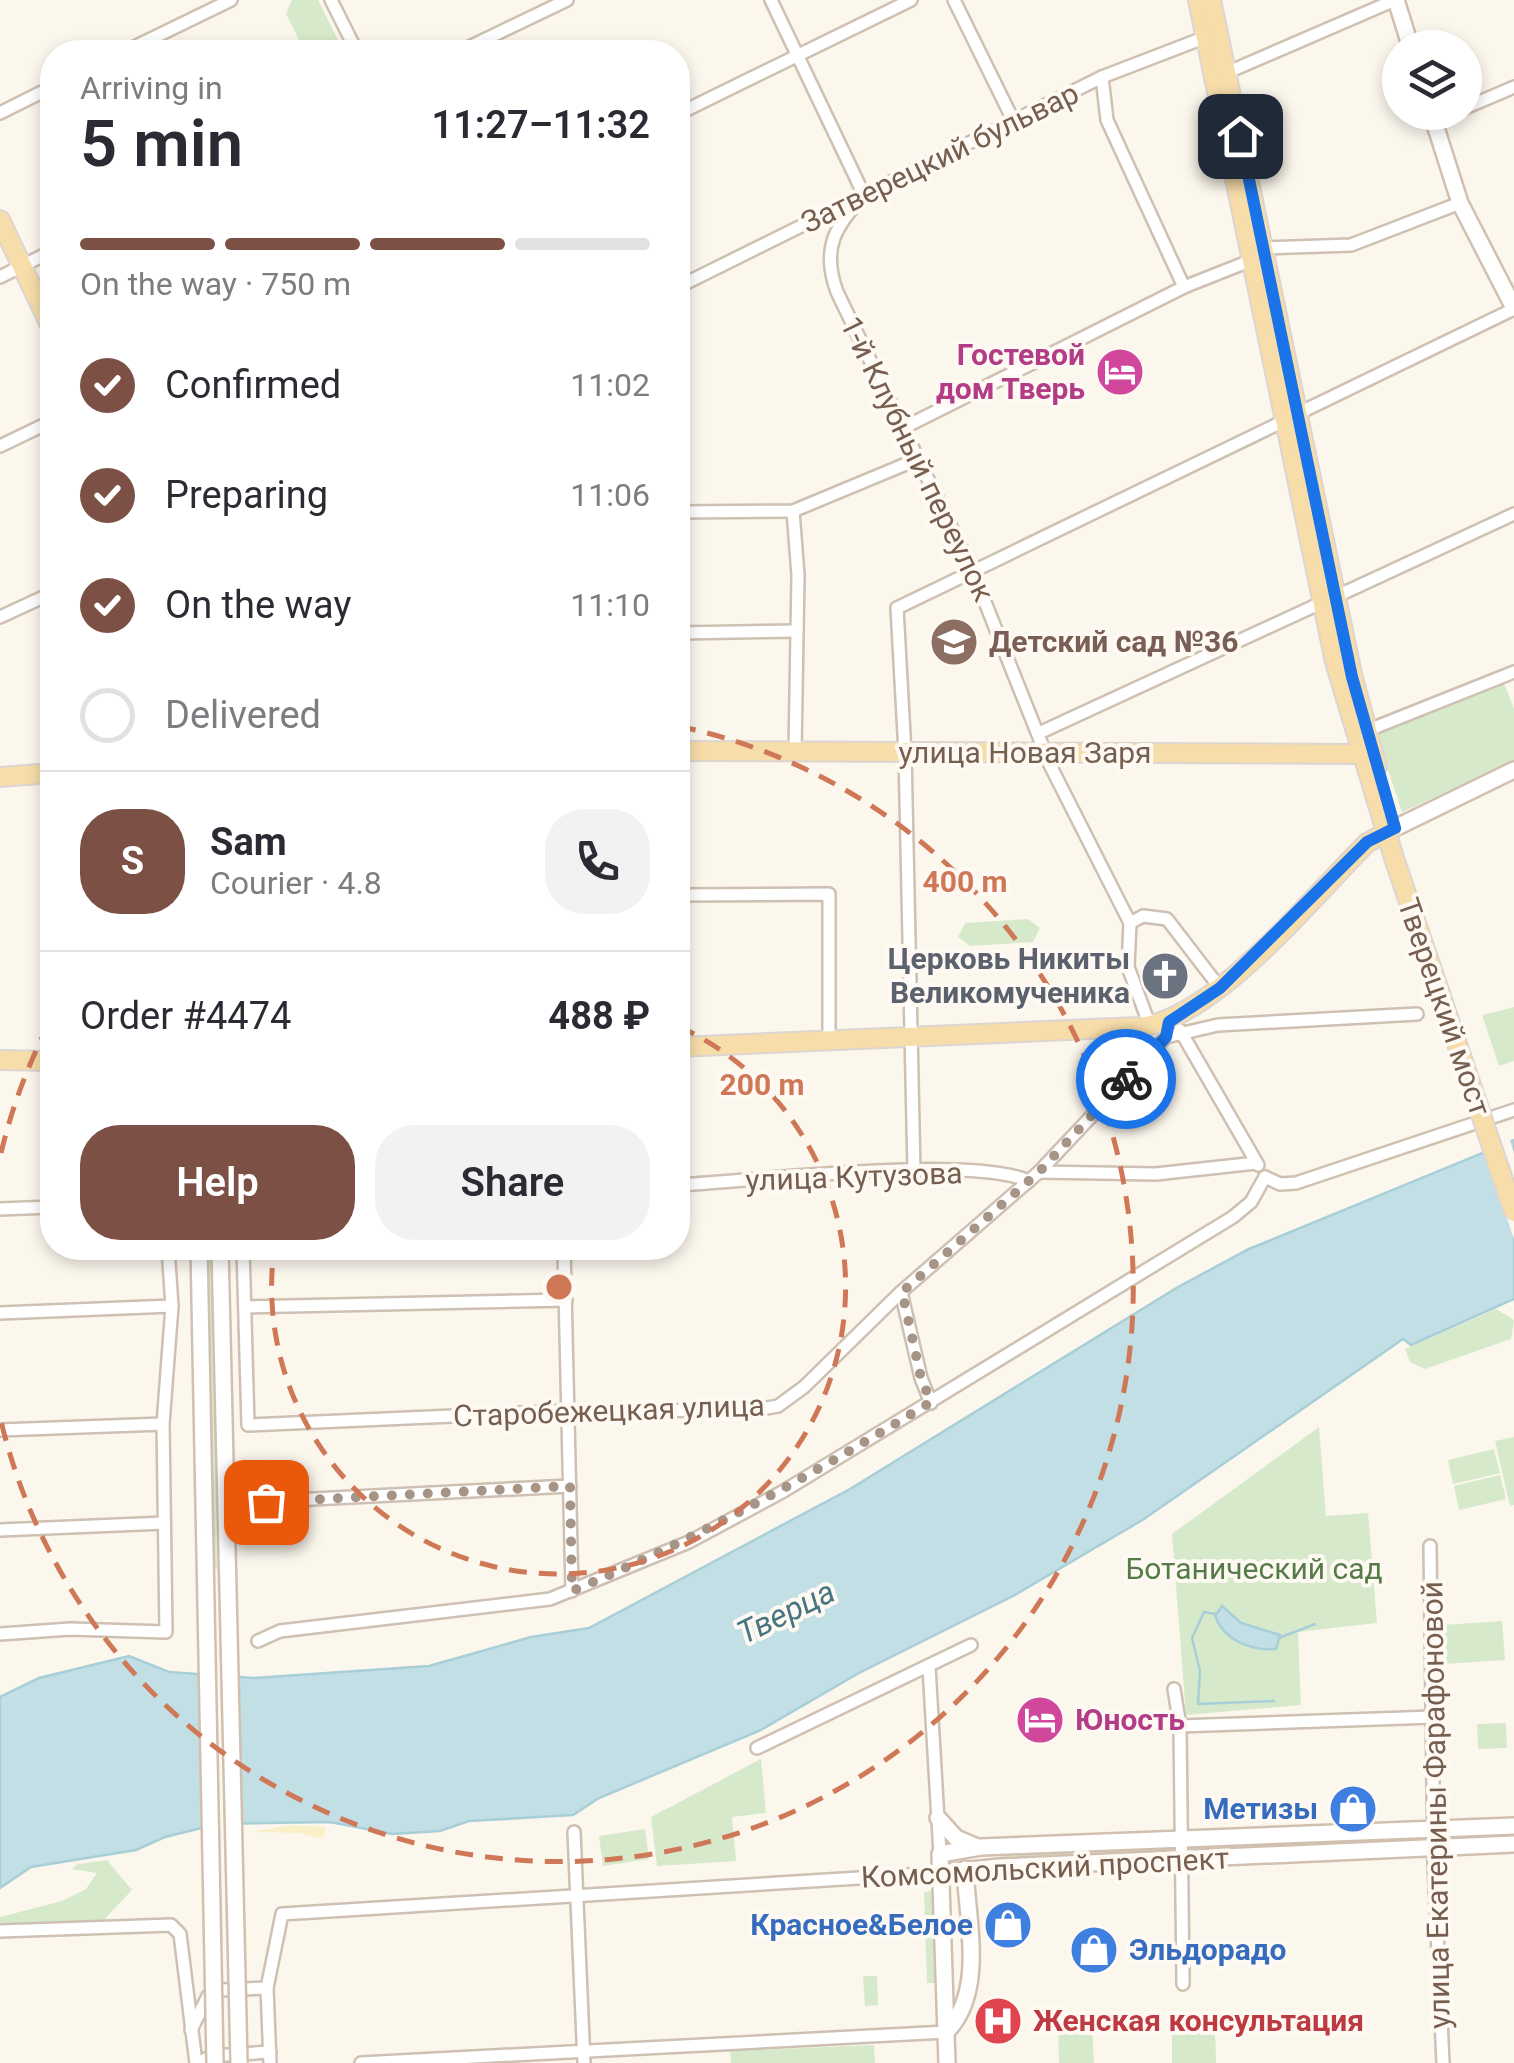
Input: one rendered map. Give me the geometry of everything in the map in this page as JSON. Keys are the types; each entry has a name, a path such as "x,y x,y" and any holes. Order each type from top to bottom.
{"main road":[{"path":"1198,0 1257,254"},
{"path":"1211,0 1288,412 1359,728 1398,856"},
{"path":"1206,37 1221,49"},
{"path":"0,220 40,303"},
{"name":"улица Новая Заря","path":"690,751 1366,754"},
{"path":"0,777 40,774"},
{"name":"Старобежецкая улица","path":"1168,1027 1220,988 1367,842 1390,830"},
{"name":"Тверецкий мост","path":"1398,856 1514,1186"},
{"name":"Тверецкий мост","path":"1398,856 1514,1212"},
{"path":"690,1047 1168,1027"},
{"path":"0,1060 40,1061"}],"street":[{"path":"149,40 231,0"},
{"path":"331,0 351,40"},
{"path":"484,40 568,0"},
{"path":"771,0 864,195"},
{"path":"690,108 911,0"},
{"path":"954,0 1014,120"},
{"path":"1226,72 1395,0 1405,30"},
{"name":"Затверецкий бульвар","path":"690,281 1102,78 1206,37"},
{"path":"1102,78 1107,120 1184,287"},
{"path":"1482,101 1514,87"},
{"path":"0,113 40,94"},
{"path":"914,1172 906,753 898,608 1288,412 1514,308 1460,203 1436,130"},
{"name":"1-й Клубный переулок","path":"864,195 838,224 828,268 974,572 1046,753 1130,923 1128,967 1265,1178"},
{"path":"904,428 1257,254 1352,244 1460,203"},
{"path":"0,277 40,257"},
{"path":"0,446 40,427"},
{"path":"690,512 792,511 918,460"},
{"path":"792,511 797,631 795,752"},
{"path":"1039,733 1514,514"},
{"path":"0,618 40,599"},
{"path":"690,633 797,631"},
{"path":"1359,728 1510,674 1514,692"},
{"path":"1390,830 1514,770"},
{"path":"690,895 829,894 829,1041"},
{"path":"1130,923 1143,916 1168,919 1220,988"},
{"path":"1168,1027 1417,1014"},
{"name":"Старобежецкая улица","path":"246,1307 248,1425 568,1411 756,1410 778,1406 804,1387 902,1292 1039,1172 1168,1027"},
{"path":"258,1641 280,1631 550,1599 572,1591 720,1525 931,1402 1232,1217 1251,1202 1265,1178 1280,1184 1296,1183 1514,1110"},
{"path":"1039,1172 1156,1174 1256,1163"},
{"name":"улица Кутузова","path":"690,1184 914,1172 1012,1174 1029,1181"},
{"path":"0,1209 40,1207"},
{"path":"0,1634 70,1629 166,1632 163,1424 172,1306 169,1260"},
{"path":"199,1260 214,2063"},
{"path":"220,1260 239,2063"},
{"path":"244,1260 246,1307 566,1300"},
{"path":"564,1260 572,1591"},
{"path":"902,1292 921,1378 931,1402"},
{"path":"0,1314 172,1306"},
{"path":"0,1430 163,1424"},
{"path":"253,1502 570,1486"},
{"path":"0,1530 164,1523"},
{"name":"улица Екатерины Фарафоновой","path":"1430,1546 1433,1848 1443,2063"},
{"path":"757,1748 970,1645"},
{"path":"929,1667 947,2063"},
{"path":"1174,1689 1180,1726 1183,1984"},
{"path":"1180,1726 1432,1716"},
{"name":"Комсомольский проспект","path":"938,1818 956,1838 981,1847"},
{"name":"Комсомольский проспект","path":"940,1854 998,1846 1514,1826"},
{"path":"574,1832 584,2057"},
{"name":"Комсомольский проспект","path":"267,1988 282,1914 1000,1866 1514,1844"},
{"path":"998,1846 992,1857 1000,1866"},
{"path":"361,2063 584,2057 946,2032 961,2014 970,1992 965,1869"},
{"path":"0,1931 171,1925 180,1934 192,2030 197,2063 212,2056 270,2058 267,1988 220,1990 208,1996 192,2030"}],"green space":[{"path":"292,0 318,0 338,40 299,40 286,14"},
{"path":"1504,683 1514,709 1514,762 1402,812 1376,734"},
{"path":"1028,919 1040,928 1033,942 970,946 958,937 965,923"},
{"path":"1514,1007 1514,1061 1499,1066 1482,1015"},
{"path":"205,1260 214,1260 217,1569 211,1569"},
{"path":"1496,1309 1514,1320 1511,1339 1425,1369 1410,1362 1405,1349"},
{"name":"Ботанический сад","path":"1319,1427 1326,1516 1368,1513 1377,1623 1298,1632 1301,1705 1186,1715 1172,1534"},
{"path":"1514,1437 1514,1505 1510,1506 1495,1441"},
{"path":"1494,1449 1500,1473 1453,1484 1448,1460"},
{"path":"1500,1475 1506,1499 1459,1510 1454,1486"},
{"path":"1502,1621 1505,1660 1444,1664 1442,1625"},
{"path":"1506,1723 1507,1748 1478,1749 1477,1724"},
{"path":"761,1759 766,1813 732,1817 736,1861 657,1866 651,1817"},
{"path":"645,1829 649,1859 603,1866 599,1836"},
{"path":"1425,1835 1426,1839 1192,1852 1191,1846"},
{"path":"1166,1847 1166,1852 1001,1858 1001,1854"},
{"path":"107,1860 132,1890 100,1924 0,1926 0,1917 62,1901 86,1889 97,1873 72,1869 78,1864"},
{"path":"932,1891 936,1983 927,1983 924,1892"},
{"path":"863,1976 877,1976 878,2005 865,2006"},
{"path":"1193,2012 1212,2025 1216,2063 1172,2063 1172,2026 1183,2014"},
{"path":"1092,2027 1094,2063 1059,2063 1058,2029"},
{"path":"874,2045 875,2063 731,2063 730,2051"}],"sand":[{"path":"290,1825 326,1827 323,1839 298,1833 253,1832"}],"water":[{"name":"Тверца","path":"1514,1140 1514,1299 1411,1345 1403,1339 1144,1519 1015,1595 859,1673 759,1731 599,1798 573,1815 469,1821 440,1831 392,1834 330,1822 218,1824 165,1837 136,1850 31,1867 0,1888 0,1697 39,1678 129,1656 169,1672 254,1678 429,1666 531,1637 589,1628 850,1489 1178,1287 1249,1249"},
{"path":"1222,1606 1241,1623 1280,1635 1276,1649 1248,1646 1231,1638 1215,1616"}],"pier":[{"path":"1509,1137 1514,1153 1514,1239 1483,1147"},
{"path":"201,1669 239,1672 242,1828 202,1834"}],"waterway":[{"path":"1216,1614 1204,1612 1192,1638 1200,1671 1198,1704 1274,1701"},
{"path":"1279,1638 1315,1624"}],"way so far":[{"path":"266,1502 570,1486 572,1591 689,1542 782,1492 931,1402 921,1378 902,1292 1039,1172 1126,1079"}],"place":[{"name":"Гостевой дом Тверь","path":"1120,372"},
{"name":"Детский сад №36","path":"954,642"},
{"name":"Церковь Никиты Великомученика","path":"1165,976"},
{"name":"Юность","path":"1040,1720"},
{"name":"Метизы","path":"1353,1809"},
{"name":"Красное&Белое","path":"1008,1925"},
{"name":"Эльдорадо","path":"1094,1950"},
{"name":"Женская консультация","path":"998,2021"}],"route":[{"path":"1126,1079 1166,1037 1169,1022 1216,992 1367,842 1395,828 1352,677 1240,136"}]}
